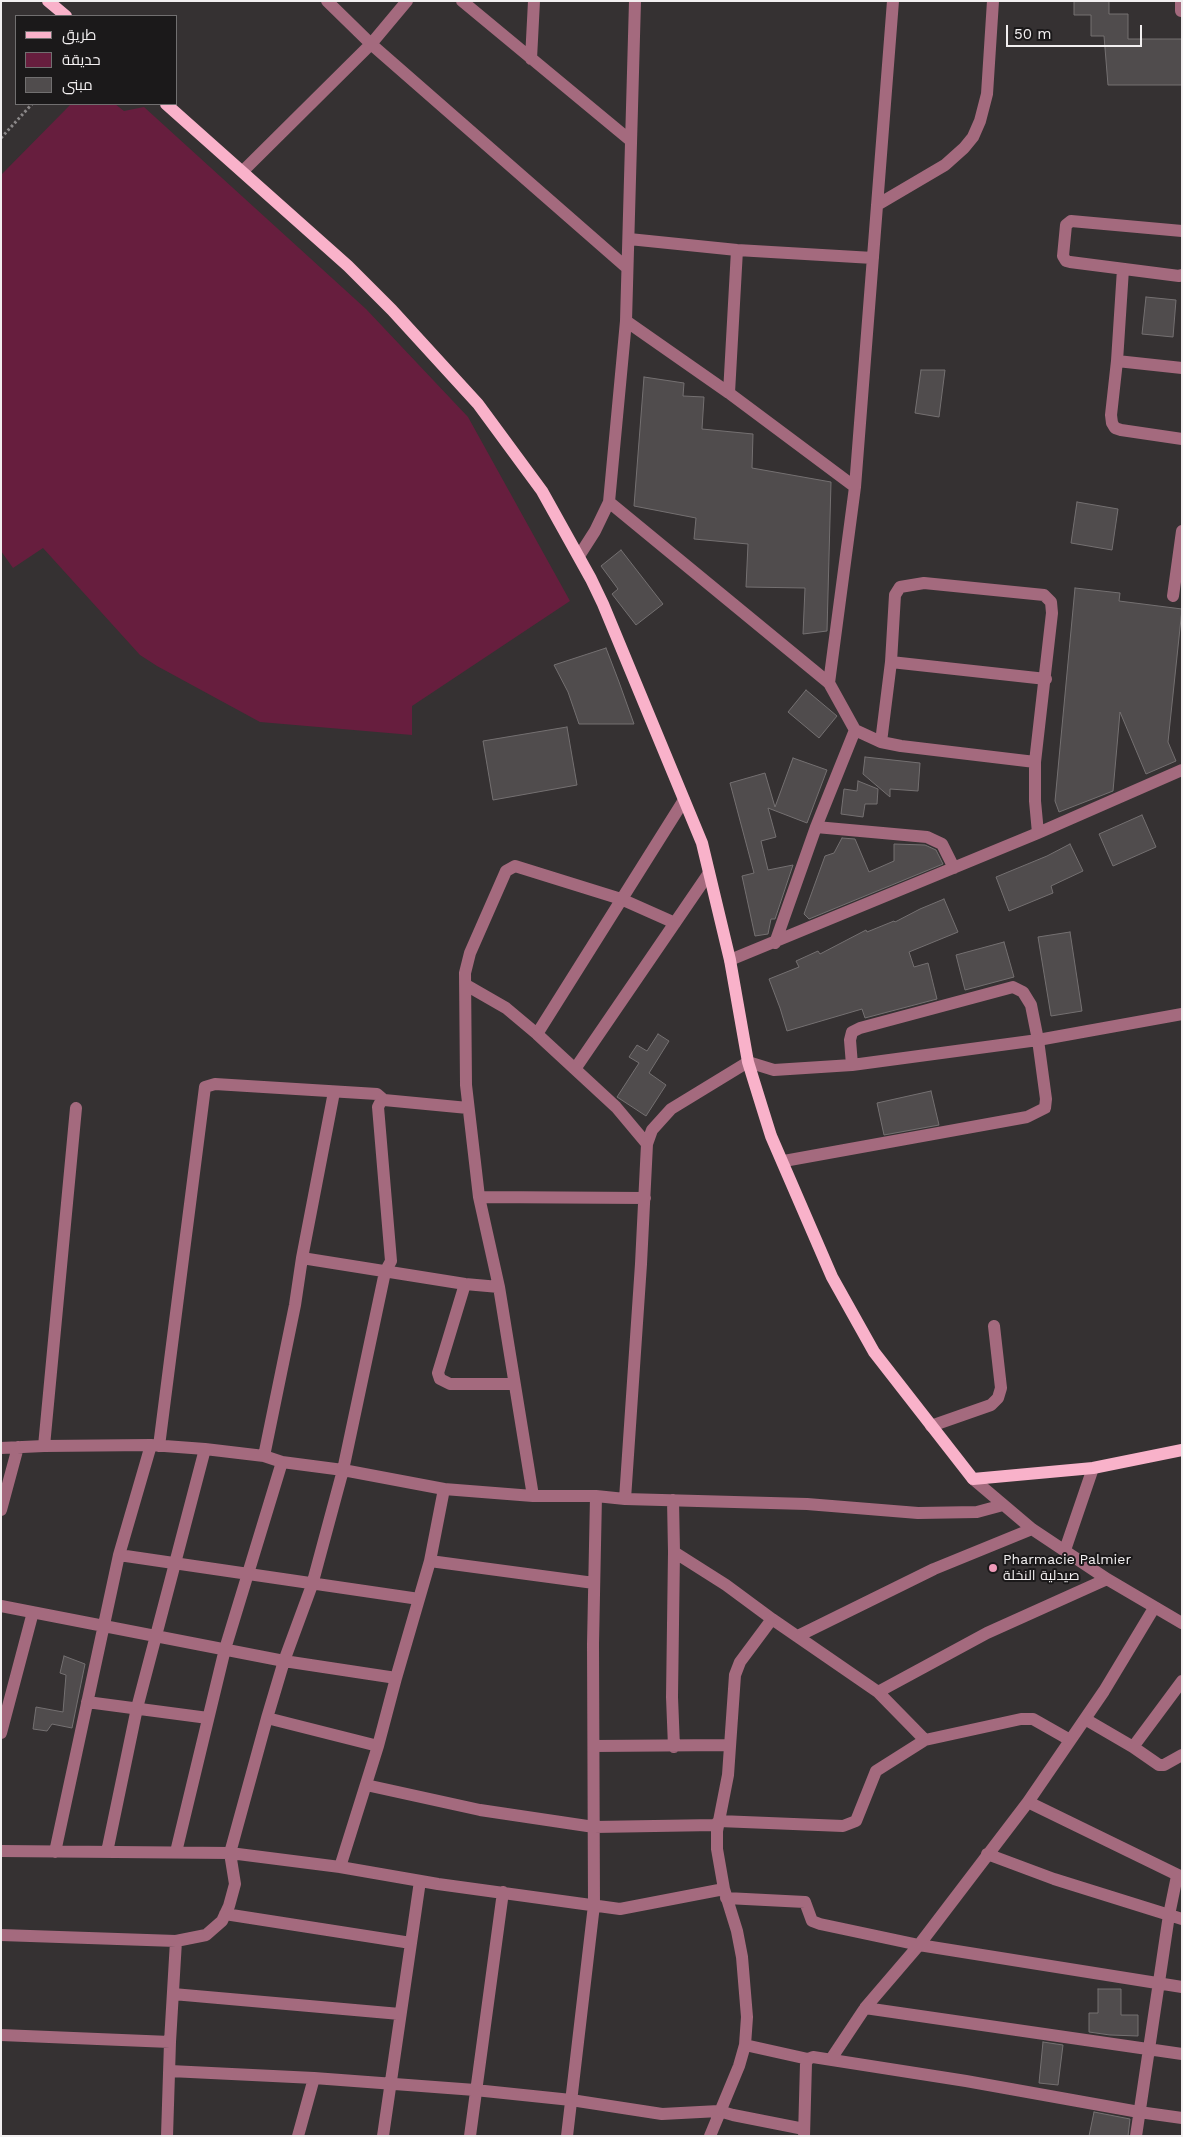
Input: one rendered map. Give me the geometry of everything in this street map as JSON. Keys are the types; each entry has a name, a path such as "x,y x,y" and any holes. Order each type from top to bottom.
{"main road":[{"path":"48,1 65,15"},
{"path":"167,105 348,266 392,310 478,404 542,492 579,556 603,604 702,843 730,960 748,1062 771,1136 784,1161 832,1277 874,1352 974,1479 1092,1468 1182,1450"}],"street":[{"path":"328,1 371,44 626,267"},
{"path":"243,171 371,44 408,1"},
{"path":"462,1 631,140"},
{"path":"531,59 534,1"},
{"path":"579,556 595,531 609,502 626,321 626,267 629,239 635,1"},
{"path":"829,683 855,487 893,1"},
{"path":"877,205 945,165 973,137 980,121 987,94 993,1"},
{"path":"1182,231 1067,222 1063,256 1066,261 1182,275"},
{"path":"629,239 736,250 873,258"},
{"path":"729,393 736,250"},
{"path":"1124,269 1111,415 1112,423 1115,428 1121,430 1182,439"},
{"path":"626,321 729,393 855,487"},
{"path":"1117,361 1182,368"},
{"path":"609,502 829,683 856,730 881,742 901,746 1035,762"},
{"path":"1173,596 1182,531"},
{"path":"881,742 891,662 895,596 900,586 924,583 1044,594 1051,602 1052,612 1046,679 1035,762 1035,801 1038,833"},
{"path":"891,662 1046,679"},
{"path":"775,943 816,827 856,730"},
{"path":"730,960 1038,833 1182,770"},
{"path":"537,1034 684,800"},
{"path":"816,827 933,838 942,844 954,868"},
{"path":"533,1496 499,1287 479,1197 468,1108 464,1038 465,973 470,953 509,868 515,866 621,899 675,923"},
{"path":"575,1068 710,872"},
{"path":"466,985 506,1008 537,1034 616,1107 647,1144"},
{"path":"784,1161 1027,1117 1045,1108 1046,1099 1038,1040 1031,1006 1023,992 1013,987 860,1028 852,1032 850,1040 852,1065"},
{"path":"625,1498 647,1144 652,1130 671,1109 748,1062 774,1070 852,1065 1038,1040 1182,1014"},
{"path":"55,1852 119,1555 155,1446 204,1087 215,1084 377,1094 384,1100 468,1108"},
{"path":"264,1456 295,1305 302,1258 334,1092"},
{"path":"1,1935 176,1942 206,1935 222,1921 234,1884 230,1853 284,1661 312,1585 343,1470 385,1272 391,1261 378,1107 381,1101 384,1100"},
{"path":"44,1446 76,1108"},
{"path":"479,1197 645,1198"},
{"path":"302,1258 465,1284 499,1287"},
{"path":"465,1284 438,1373 440,1379 450,1384 514,1384"},
{"path":"931,1426 991,1405 998,1398 1001,1388 994,1326"},
{"path":"1,1510 18,1446"},
{"path":"1,1448 18,1446 155,1446 205,1449 264,1456 282,1462 343,1470 444,1489 533,1496 596,1496 807,1504 893,1512 943,1513 977,1512 1003,1505"},
{"path":"107,1852 137,1708 205,1449"},
{"path":"176,1852 225,1649 282,1462"},
{"path":"1064,1550 1092,1468"},
{"path":"974,1479 1032,1529 1107,1579 1182,1623"},
{"path":"340,1867 378,1746 430,1560 444,1489"},
{"path":"567,2136 594,1905 594,1583 596,1496"},
{"path":"673,1500 672,1697 674,1747"},
{"path":"798,1636 934,1569 1032,1529"},
{"path":"674,1552 726,1584 772,1619 878,1692 925,1740"},
{"path":"119,1555 312,1585 419,1599"},
{"path":"430,1560 594,1583"},
{"path":"878,1692 987,1633 1107,1579"},
{"path":"1,1606 284,1661 396,1678"},
{"path":"831,2059 865,2008 919,1945 1028,1802 1085,1719 1154,1608"},
{"path":"1,1732 33,1612"},
{"path":"710,2136 739,2066 745,2045 746,1988 737,1931 725,1893 717,1849 719,1821 728,1775 735,1675 740,1662 772,1619"},
{"path":"1133,1747 1182,1681"},
{"path":"87,1702 208,1718"},
{"path":"267,1718 378,1746"},
{"path":"366,1785 480,1810 594,1827 715,1825 719,1821 847,1826 856,1821 876,1771 925,1740 1021,1719 1032,1719 1070,1740"},
{"path":"1085,1719 1133,1747 1159,1765 1164,1765 1182,1755"},
{"path":"594,1746 674,1747 730,1745"},
{"path":"1028,1802 1179,1877 1169,1915 1136,2136"},
{"path":"1,1851 230,1853 340,1867 420,1881 620,1909 725,1893 805,1902 812,1921 820,1924 919,1945 1182,1987"},
{"path":"987,1854 1054,1878 1182,1919"},
{"path":"382,2136 420,1881"},
{"path":"470,2136 503,1892"},
{"path":"225,1914 411,1943"},
{"path":"167,2136 176,1942"},
{"path":"173,1994 400,2014"},
{"path":"865,2008 1182,2054"},
{"path":"1,2036 170,2042"},
{"path":"745,2045 808,2059 813,2057 831,2059 1182,2118"},
{"path":"170,2071 314,2078 475,2090 571,2100 662,2114 719,2111 804,2132 806,2063 808,2059"},
{"path":"298,2136 314,2078"}],"path":[{"path":"1,138 31,105"}],"green space":[{"path":"70,105 116,105 124,111 144,107 366,309 468,417 570,601 412,706 412,735 260,722 140,655 43,548 13,568 1,551 1,175"}],"building":[{"path":"1074,1 1109,1 1109,14 1128,14 1128,39 1182,39 1182,85 1108,85 1104,36 1091,36 1091,15 1074,15"},
{"path":"1146,297 1176,300 1173,337 1142,334"},
{"path":"921,370 945,370 939,417 915,413"},
{"path":"644,377 684,383 683,396 704,397 702,429 753,434 752,468 831,482 827,631 803,634 805,588 746,587 748,544 694,539 696,518 634,506"},
{"path":"1077,502 1118,509 1112,550 1071,543"},
{"path":"621,550 663,604 636,625 612,594 618,589 601,566"},
{"path":"1075,588 1120,593 1119,601 1182,609 1168,742 1176,761 1146,774 1120,712 1113,791 1059,812 1055,801"},
{"path":"606,648 634,724 579,724 568,692 554,665"},
{"path":"806,690 837,716 819,738 788,712"},
{"path":"567,727 577,785 493,800 483,741"},
{"path":"865,757 920,763 918,791 890,789 890,797 863,774"},
{"path":"793,758 827,770 807,823 768,808 776,837 761,841 768,870 793,865 775,919 771,919 768,934 755,936 742,876 754,873 730,783 765,773 775,807"},
{"path":"858,781 878,789 877,804 865,804 863,817 841,814 844,789 857,791"},
{"path":"1142,815 1156,847 1113,866 1099,834"},
{"path":"842,838 855,839 869,872 894,861 894,844 925,845 936,850 943,864 809,919 804,914 825,856 834,853"},
{"path":"1070,844 1083,871 1051,886 1053,893 1009,911 996,877 1047,856"},
{"path":"944,899 958,932 909,952 914,967 928,963 937,999 865,1018 862,1009 787,1031 769,979 799,967 796,961 818,951 820,954 866,930 867,932 895,922"},
{"path":"1070,932 1082,1011 1051,1016 1038,937"},
{"path":"1004,942 1014,977 965,990 956,955"},
{"path":"658,1034 669,1041 649,1073 666,1085 646,1116 617,1097 639,1063 629,1057 637,1045 647,1051"},
{"path":"931,1091 939,1125 884,1135 877,1103"},
{"path":"64,1656 85,1664 72,1728 52,1724 47,1731 33,1729 36,1707 63,1712 66,1675 60,1673"},
{"path":"1098,1989 1121,1989 1121,2015 1138,2015 1138,2036 1089,2032 1089,2013 1098,2013"},
{"path":"1043,2042 1063,2045 1058,2085 1039,2083"},
{"path":"1094,2112 1130,2119 1128,2136 1089,2136"}],"place":[{"name":"Pharmacie Palmier صيدلية النخلة","path":"993,1568"}]}
